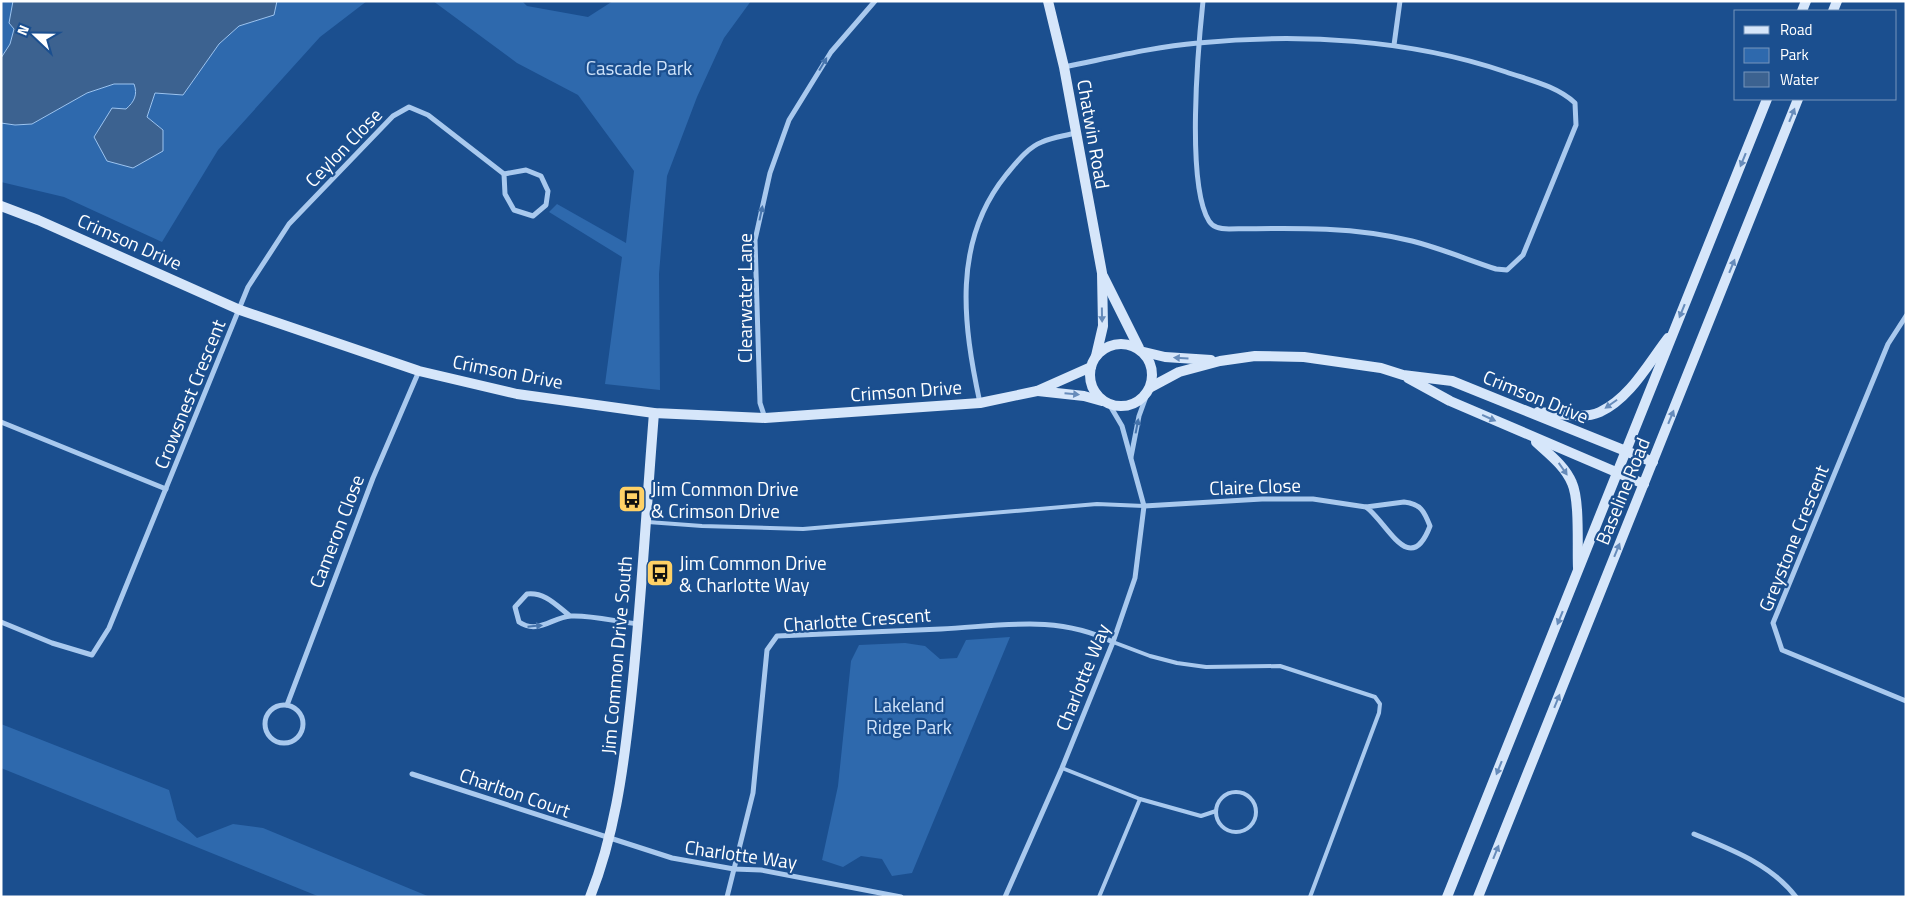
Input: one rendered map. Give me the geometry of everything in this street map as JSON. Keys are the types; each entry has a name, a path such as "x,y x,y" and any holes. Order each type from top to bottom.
{"street":[{"name":"Clearwater Lane","path":"765,418 760,403 755,240 770,173 789,120 831,52 875,1"},
{"name":"Chatwin Road","path":"1048,1 1064,67 1102,273 1102,326 1096,356"},
{"path":"1064,67 1112,56 1198,43 1304,38 1394,45 1481,64 1554,89 1567,95 1575,103 1576,125 1524,255 1507,270 1496,269 1412,241 1369,234 1301,227 1229,229 1219,228 1210,223 1201,202 1196,140 1198,43 1203,1"},
{"path":"1394,45 1400,1"},
{"name":"Baseline Road","path":"1448,897 1767,100"},
{"name":"Baseline Road","path":"1478,897 1798,100"},
{"name":"Ceylon Close","path":"240,310 248,288 289,224 393,116 409,107 428,115 504,174"},
{"path":"980,403 970,359 965,273 975,228 992,192 1020,158 1041,142 1075,133"},
{"path":"526,170 541,176 548,191 546,205 533,216 514,210 505,194 504,174 526,170"},
{"name":"Crimson Drive","path":"1,206 38,220 240,310 419,371 517,394 654,413 765,418 980,403 1037,391 1091,367"},
{"name":"Chatwin Road","path":"1102,273 1141,350"},
{"name":"Crowsnest Crescent","path":"1,622 52,643 92,655 104,639 240,310"},
{"name":"Greystone Crescent","path":"1906,316 1888,344 1773,624 1782,650 1906,701"},
{"path":"1528,411 1576,415 1599,412 1626,394 1676,328"},
{"path":"1120,343 1141,350 1153,369 1149,390 1138,416 1130,460 1122,426 1107,403 1092,387 1091,367 1096,356 1111,345 1120,343"},
{"name":"Crimson Drive","path":"1141,350 1165,357 1220,361"},
{"name":"Crimson Drive","path":"1149,390 1179,372 1220,361 1255,356 1304,357 1381,368 1403,375 1452,381 1653,462"},
{"name":"Cameron Close","path":"287,705 373,478 419,371"},
{"name":"Crimson Drive","path":"1403,375 1450,401 1644,484"},
{"path":"1107,403 1119,406 1130,405 1149,390"},
{"name":"Crimson Drive","path":"1037,391 1084,396 1107,403"},
{"name":"Jim Common Drive South","path":"590,897 609,840 624,762 640,624 654,413"},
{"name":"Crowsnest Crescent","path":"1,422 166,489"},
{"path":"1527,435 1559,462 1572,483 1575,499 1578,572"},
{"name":"Charlotte Way","path":"1005,897 1062,768 1113,642 1135,578 1144,506 1130,460"},
{"name":"Claire Close","path":"1144,506 1262,499 1313,499 1366,507 1404,502 1414,503 1423,509 1430,526 1424,542 1417,547 1408,548 1398,544 1373,512 1366,507"},
{"path":"570,616 545,596 536,593 527,594 515,606 520,622 527,627 535,628 570,616 640,624"},
{"name":"Charlotte Crescent","path":"734,868 753,793 767,650 777,636 1014,623 1065,625 1098,634 1113,642"},
{"path":"287,705 298,711 302,716 303,730 291,743 279,743 269,736 266,731 265,720 276,706 287,705"},
{"name":"Charlton Court","path":"412,774 609,840"},
{"path":"1694,834 1733,850 1762,867 1796,897"},
{"name":"Charlotte Way","path":"609,840 672,858 734,868 761,870 897,896"},
{"path":"728,897 734,868"}],"lane":[{"path":"646,521 702,526 803,529 1097,504 1144,506"},
{"path":"1113,642 1150,656 1206,667 1280,666 1375,697 1380,704 1379,714 1310,897"},
{"path":"1062,768 1140,798 1201,816 1216,811"},
{"path":"1239,792 1246,794 1254,803 1256,816 1250,827 1244,830 1231,831 1220,824 1216,811 1217,804 1226,794 1239,792"},
{"path":"1099,897 1140,798"}],"green space":[{"path":"1,1 13,1 9,23 14,29 10,44 1,58"},
{"path":"277,1 367,1 320,37 218,150 162,242 64,197 1,182 1,123 15,125 32,124 87,93 114,84 134,84 136,92 131,104 126,109 163,130 147,117 155,93 183,95 219,44 239,26 274,15"},
{"name":"Cascade Park","path":"433,1 522,1 527,6 588,17 613,1 751,1 724,38 697,97 667,176 659,274 660,390 605,384 622,257 549,212 557,204 626,243 634,171 578,95 517,63"},
{"name":"Lakeland Ridge Park","path":"1010,637 912,873 892,876 882,859 861,856 843,867 822,860 838,786 851,661 859,645 905,643 925,646 940,659 957,658 966,640"},
{"path":"1,724 169,790 177,820 197,838 233,824 263,828 430,897 320,897 1,768"}],"water":[{"path":"13,1 277,1 274,15 239,26 219,44 183,95 155,93 147,117 163,130 163,151 133,168 107,161 94,137 112,108 126,109 131,104 135,98 134,84 114,84 87,93 32,124 15,125 1,123 1,58 10,44 14,29 9,23"}],"place":[{"name":"Jim Common Drive & Crimson Drive","path":"632,499"},
{"name":"Jim Common Drive & Charlotte Way","path":"660,573"}]}
